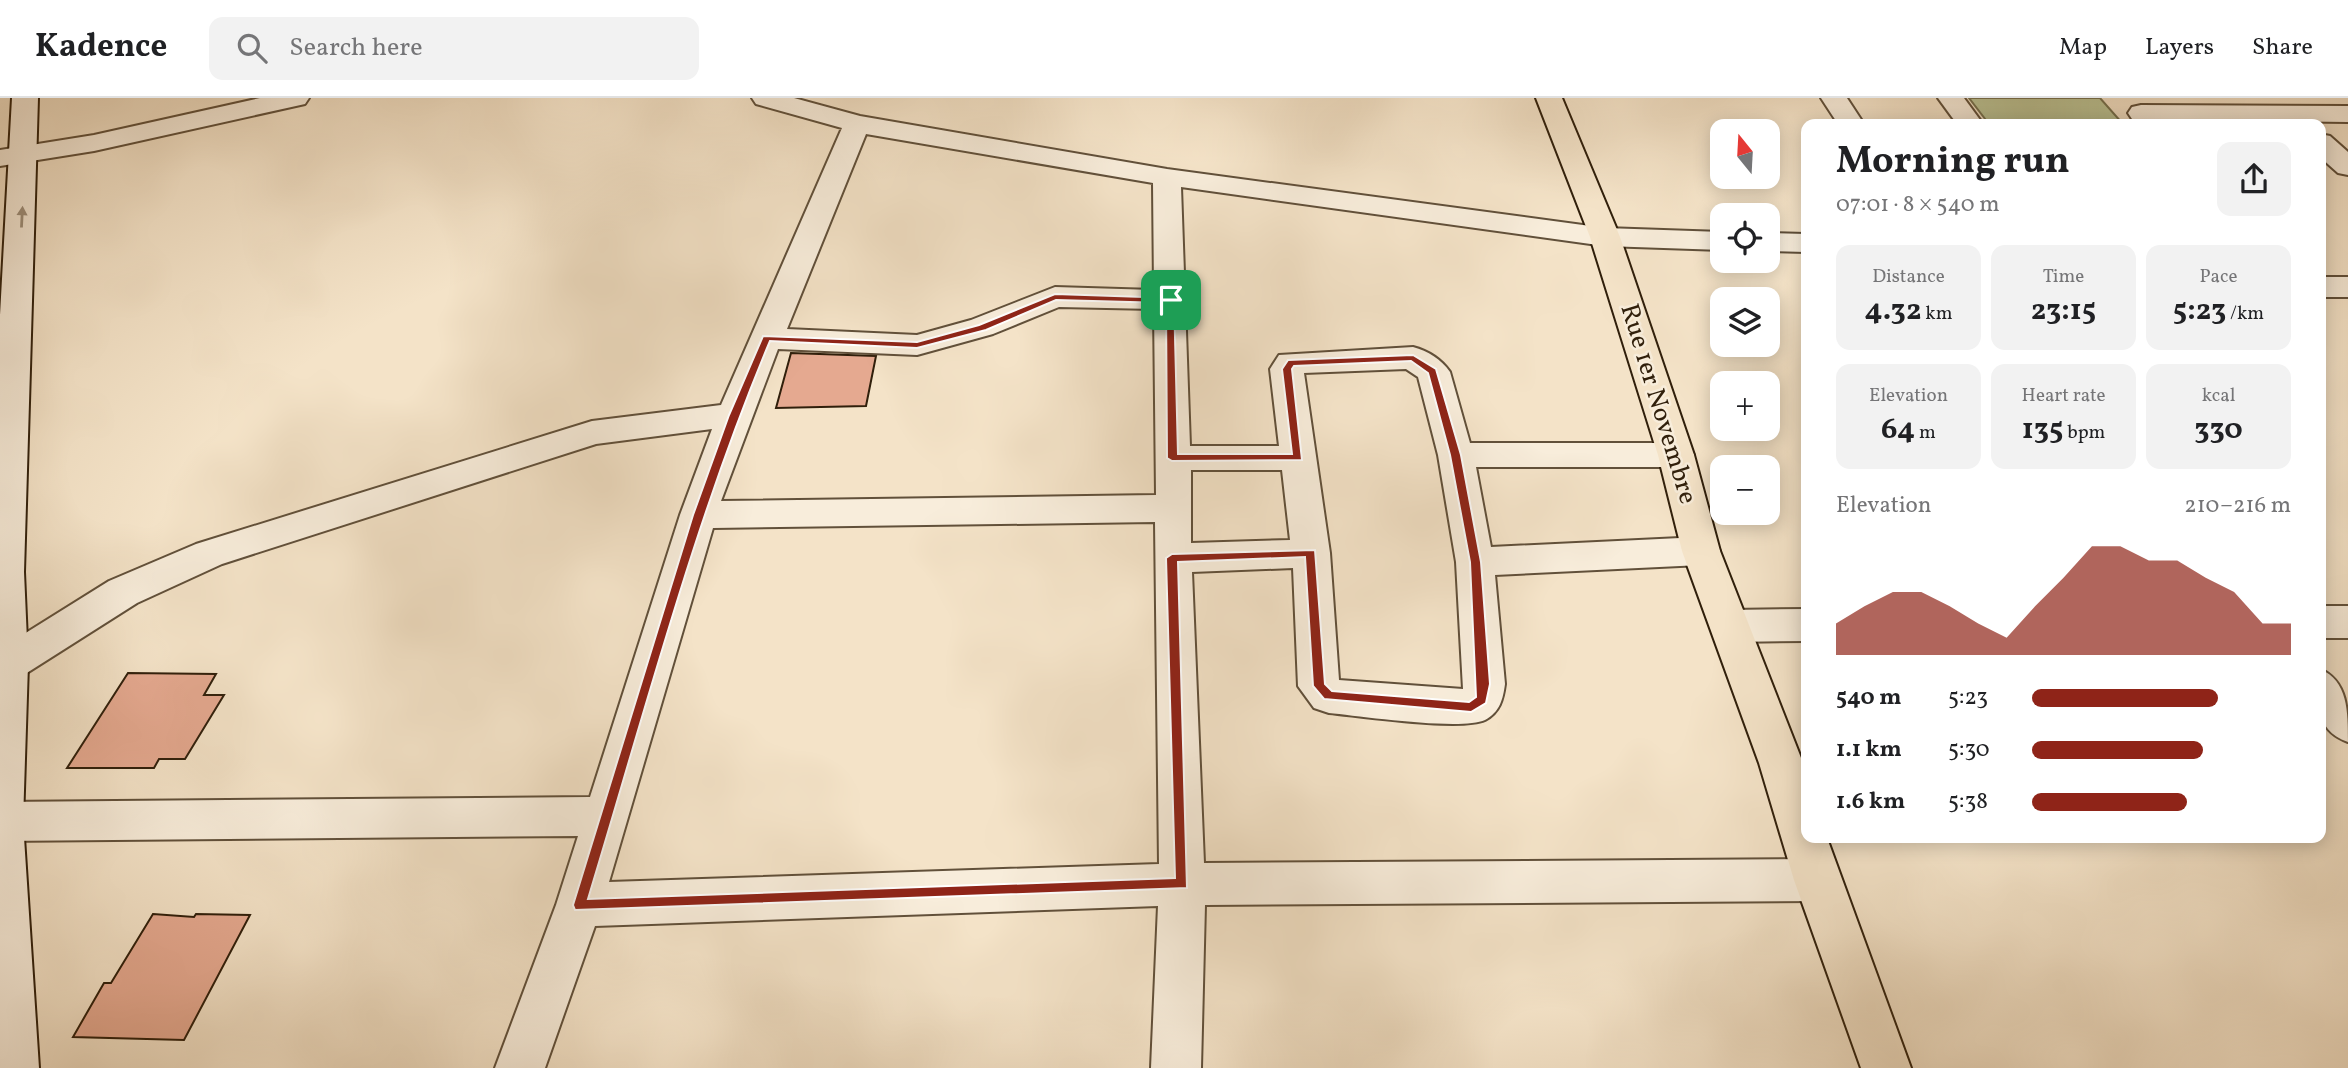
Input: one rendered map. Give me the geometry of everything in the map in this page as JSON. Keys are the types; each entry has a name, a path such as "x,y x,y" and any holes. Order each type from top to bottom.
{"main road":[{"name":"Rue 1er Novembre","path":"1549,98 1605,237 1676,455 1701,551 1781,762 1801,828"},
{"name":"Rue 1er Novembre","path":"1806,843 1886,1068"}],"street":[{"path":"14,1068 1,822 13,156 26,98"},
{"path":"13,156 94,143 296,98"},
{"path":"765,98 857,124 1167,177 1605,237 1710,241"},
{"path":"1834,98 1848,119"},
{"path":"1951,98 1966,119"},
{"path":"2140,112 2348,114"},
{"path":"520,1068 579,905 698,515 734,415 857,124"},
{"path":"2326,147 2348,167"},
{"path":"1167,177 1174,508 1172,558 1182,884 1176,1068"},
{"path":"1780,242 1801,243"},
{"path":"2326,287 2348,287"},
{"path":"766,338 917,345 982,327 1055,297 1171,300"},
{"path":"1402,357 1423,362 1433,372 1456,455 1475,562 1484,684 1482,699 1471,707 1329,696 1319,686 1311,553 1298,458 1287,369 1291,363 1402,357"},
{"path":"4,666 123,592 209,554 592,433 627,426 734,415"},
{"path":"1456,455 1676,455"},
{"path":"1172,458 1298,458"},
{"path":"698,515 1174,508"},
{"path":"1475,562 1701,551"},
{"path":"1172,558 1311,553"},
{"path":"1730,626 1801,625"},
{"path":"2326,694 2348,724"},
{"path":"1,822 606,816"},
{"path":"579,905 1182,884 1817,880"}],"green space":[{"path":"1969,98 2100,98 2119,119 1985,119"}],"building":[{"path":"791,353 876,356 866,406 776,408"},
{"path":"128,673 216,674 204,695 224,695 185,759 159,759 154,768 67,768"},
{"path":"153,914 194,917 196,914 250,915 184,1040 73,1037 104,983 111,983"}],"route":[{"path":"1055,297 1171,300 1172,458 1298,458 1287,369 1291,363 1301,360 1402,357 1423,362 1433,372 1456,455 1475,562 1484,684 1482,699 1471,707 1329,696 1319,686 1311,553 1172,558 1182,884 579,905 698,515 734,415 766,338 917,345 982,327 1055,297"}]}
